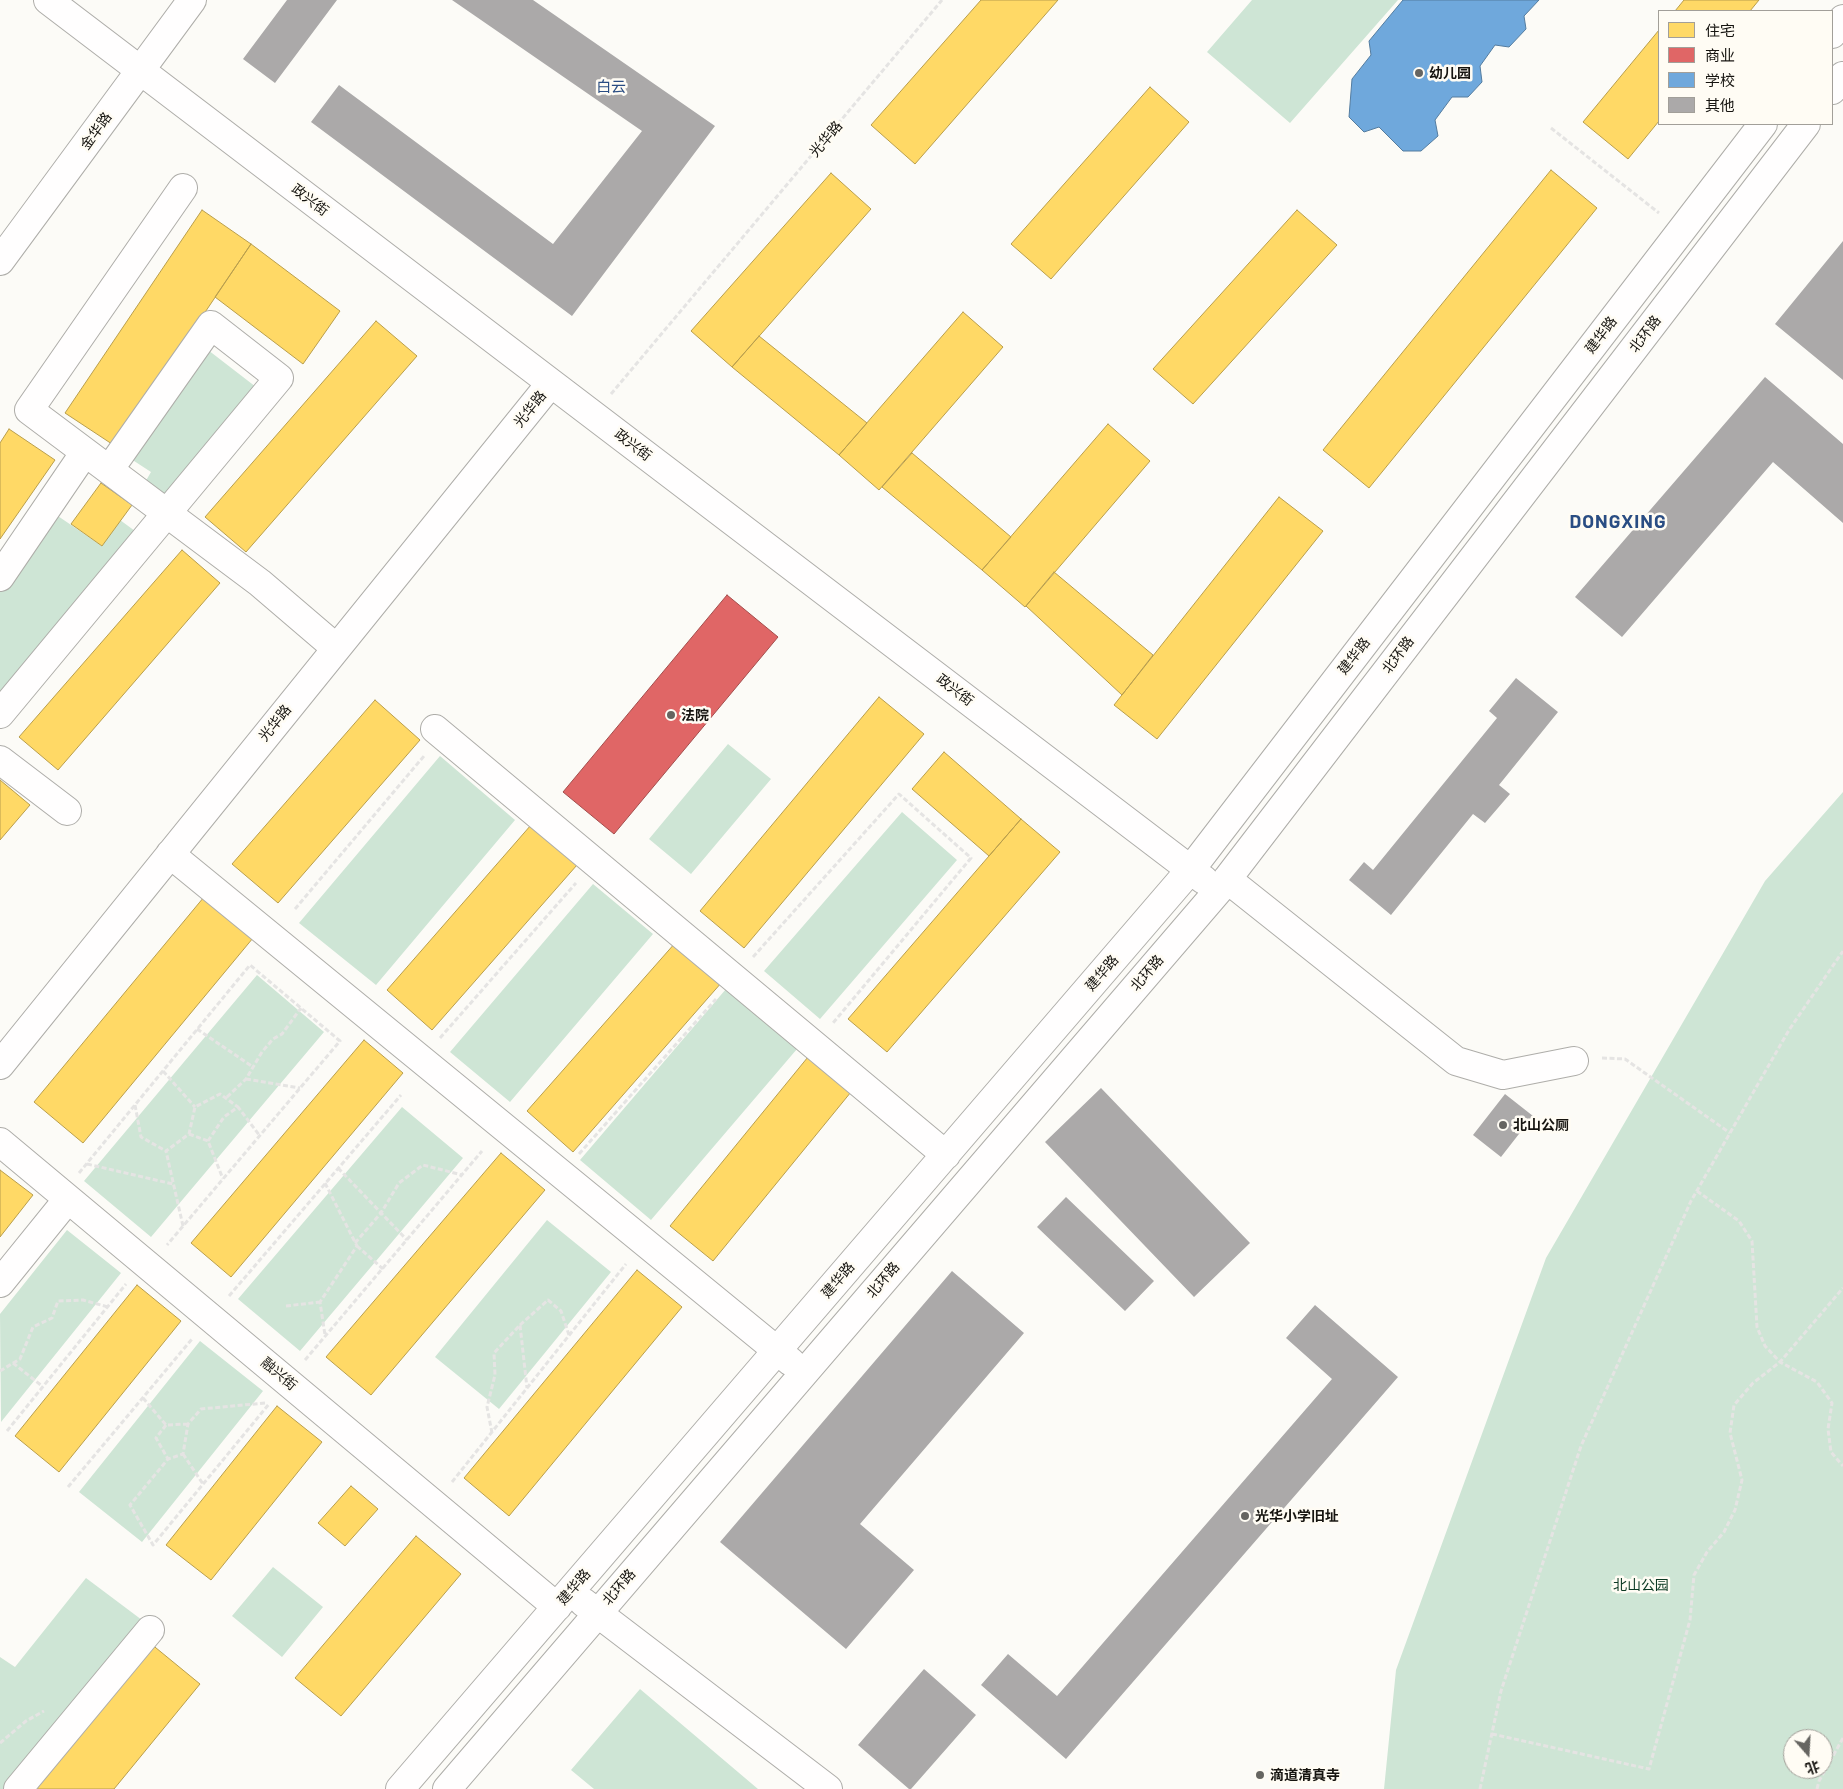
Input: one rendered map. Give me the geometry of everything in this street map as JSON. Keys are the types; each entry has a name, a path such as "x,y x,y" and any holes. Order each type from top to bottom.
{"street":[{"name":"政兴街","path":"48,0 1191,869 1222,885 1456,1061 1503,1075 1574,1061"},
{"name":"金华路","path":"0,261 192,0"},
{"path":"1833,33 1843,19"},
{"path":"1833,89 1843,76"},
{"name":"建华路","path":"400,1789 1191,869 1762,125"},
{"name":"北环路","path":"447,1789 1222,885 1805,125"},
{"path":"183,188 30,410 260,583 336,648"},
{"path":"0,714 279,378 210,325 109,470"},
{"name":"光华路","path":"0,1065 551,383"},
{"path":"0,577 85,452"},
{"path":"439,732 946,1155"},
{"path":"0,760 67,811"},
{"path":"170,854 776,1352 804,1372"},
{"name":"融兴街","path":"0,1142 435,1504 564,1599 598,1612 828,1789"},
{"path":"0,1283 65,1196"},
{"path":"18,1789 150,1630"}],"path":[{"name":"光华路","path":"593,415 942,0"},
{"path":"1550,128 1681,230"},
{"path":"295,909 439,732"},
{"path":"578,1156 900,794 971,858 815,1045"},
{"path":"438,1040 595,862"},
{"path":"1480,1789 1501,1691 1581,1446 1697,1191 1789,1030 1843,951"},
{"path":"7,1431 108,1306 183,1226 340,1040 250,966 135,1104 87,1164 65,1196"},
{"path":"227,1097 246,1078 262,1052 273,1039 282,1034 301,1008"},
{"path":"197,1029 253,1067"},
{"path":"1574,1061 1612,1058 1625,1059 1730,1133"},
{"path":"163,1071 195,1107"},
{"path":"246,1078 300,1088"},
{"path":"166,1151 189,1134 195,1107 220,1094 227,1097 238,1107 260,1136"},
{"path":"68,1487 210,1317 401,1095"},
{"path":"135,1104 142,1137 166,1151 183,1226"},
{"path":"208,1141 224,1117 238,1107"},
{"path":"189,1134 208,1141 223,1179"},
{"path":"287,1381 482,1151"},
{"path":"87,1164 173,1184"},
{"path":"326,1336 320,1302 356,1245 381,1213 399,1184 423,1165 462,1175"},
{"path":"338,1168 407,1240"},
{"path":"325,1184 356,1245 383,1269"},
{"path":"1697,1191 1739,1221 1752,1242 1757,1327 1765,1346 1780,1362 1817,1382 1832,1403 1828,1429 1831,1452 1843,1466"},
{"path":"435,1504 628,1262"},
{"path":"1492,1734 1649,1769 1690,1620 1694,1575 1707,1552 1724,1532 1735,1510 1742,1480 1730,1433 1734,1405 1753,1383 1780,1362 1843,1288"},
{"path":"0,1370 20,1359 32,1327 52,1318 58,1301 83,1300 108,1306"},
{"path":"492,1433 487,1406 495,1375 494,1353 520,1325 548,1300 561,1311 569,1336"},
{"path":"286,1306 320,1302"},
{"path":"520,1325 527,1388"},
{"path":"13,1363 42,1386"},
{"path":"143,1398 166,1425"},
{"path":"183,1454 168,1459 130,1505 154,1545 270,1402 201,1409 188,1424 183,1454 203,1484"},
{"path":"168,1459 156,1438 166,1425 188,1424"},
{"path":"1817,1789 1819,1781 1843,1738"}],"green space":[{"path":"1252,0 1398,0 1290,123 1207,52"},
{"path":"208,350 256,387 165,501 144,484 151,472 131,459"},
{"path":"52,512 102,546 120,520 135,531 0,695 0,588"},
{"path":"728,744 771,779 691,874 649,839"},
{"path":"440,756 515,820 376,985 299,923"},
{"name":"北山公园","path":"1843,792 1843,1789 1384,1789 1396,1670 1546,1258 1765,881"},
{"path":"902,812 957,860 820,1019 764,971"},
{"path":"593,884 653,934 510,1102 450,1052"},
{"path":"257,975 324,1032 151,1237 84,1181"},
{"path":"726,989 797,1049 651,1220 580,1160"},
{"path":"402,1107 463,1158 300,1351 238,1299"},
{"path":"547,1220 611,1272 499,1409 435,1357"},
{"path":"67,1230 121,1273 1,1422 0,1314"},
{"path":"200,1341 263,1391 142,1542 79,1492"},
{"path":"273,1567 323,1607 282,1657 232,1616"},
{"path":"86,1578 146,1623 7,1789 0,1789 0,1657 15,1667"},
{"path":"640,1689 758,1789 594,1789 571,1770"}],"building: 住宅":[{"path":"981,0 1058,0 915,164 871,125"},
{"path":"1684,0 1759,0 1751,10 1676,10"},
{"path":"1658,31 1658,122 1628,159 1583,122"},
{"path":"1150,87 1189,122 1051,279 1011,244"},
{"path":"1551,170 1597,208 1369,488 1323,450"},
{"path":"831,173 871,209 732,367 691,331"},
{"path":"202,210 251,244 115,446 65,413"},
{"path":"1297,210 1337,245 1193,404 1153,369"},
{"path":"251,244 340,311 303,364 215,297"},
{"path":"963,312 1003,347 879,490 839,455"},
{"path":"376,321 417,356 246,552 205,517"},
{"path":"759,336 867,423 839,455 732,367"},
{"path":"1108,424 1150,461 1025,607 982,570"},
{"path":"9,429 55,460 0,539 0,443"},
{"path":"912,453 1011,537 982,570 882,487"},
{"path":"101,483 132,505 102,546 71,524"},
{"path":"1279,497 1323,531 1157,739 1114,705"},
{"path":"182,550 220,583 58,770 19,737"},
{"path":"1054,572 1153,655 1122,695 1026,606"},
{"path":"879,697 924,734 744,948 700,911"},
{"path":"375,700 420,740 278,903 232,864"},
{"path":"944,752 1021,819 989,856 912,789"},
{"path":"0,780 30,805 0,840"},
{"path":"1021,819 1060,852 887,1052 848,1019"},
{"path":"531,825 577,865 432,1030 387,990"},
{"path":"204,897 253,938 83,1143 34,1102"},
{"path":"676,942 722,982 573,1152 527,1111"},
{"path":"364,1040 403,1073 231,1277 191,1243"},
{"path":"808,1057 851,1092 713,1261 670,1226"},
{"path":"501,1153 545,1190 371,1395 326,1357"},
{"path":"0,1170 33,1195 0,1237"},
{"path":"637,1270 682,1307 509,1516 464,1478"},
{"path":"137,1285 181,1321 59,1472 15,1436"},
{"path":"277,1406 322,1442 211,1580 166,1545"},
{"path":"351,1486 378,1509 345,1546 318,1523"},
{"path":"416,1536 461,1574 341,1716 295,1678"},
{"path":"150,1643 200,1684 114,1789 29,1789"}],"building: 商业":[{"name":"法院","path":"727,595 778,637 614,834 563,792"}],"building: 学校":[{"name":"幼儿园","path":"1403,0 1539,0 1524,16 1526,29 1509,47 1495,45 1480,66 1482,82 1468,97 1452,97 1435,120 1438,136 1421,151 1403,151 1379,127 1364,132 1349,117 1352,79 1371,55 1369,41"}],"building: 其他":[{"path":"287,0 337,0 275,83 243,59"},
{"path":"452,0 533,0 715,126 572,316 311,122 339,85 553,244 642,131"},
{"path":"1843,241 1843,380 1775,324"},
{"path":"1765,377 1843,444 1843,523 1773,462 1622,637 1575,597"},
{"path":"1516,678 1558,712 1499,785 1510,794 1485,823 1473,814 1391,915 1349,880 1364,862 1373,870 1497,718 1489,711"},
{"path":"1101,1088 1250,1243 1194,1297 1045,1142"},
{"name":"北山公厕","path":"1505,1094 1533,1116 1501,1157 1473,1135"},
{"path":"1066,1197 1154,1281 1125,1311 1037,1227"},
{"path":"952,1271 1024,1333 860,1524 914,1570 846,1649 720,1542"},
{"name":"光华小学旧址","path":"1315,1305 1398,1377 1066,1759 981,1685 1008,1654 1057,1696 1332,1379 1286,1338"},
{"path":"924,1669 976,1715 909,1789 858,1745"}],"place":[{"name":"幼儿园","path":"1419,73"},
{"name":"法院","path":"671,715"},
{"name":"北山公厕","path":"1503,1125"},
{"name":"光华小学旧址","path":"1245,1516"},
{"name":"滴道清真寺","path":"1260,1775"}],"district":[{"name":"白云","path":"611,87"},
{"name":"DONGXING","path":"1618,522"}]}
